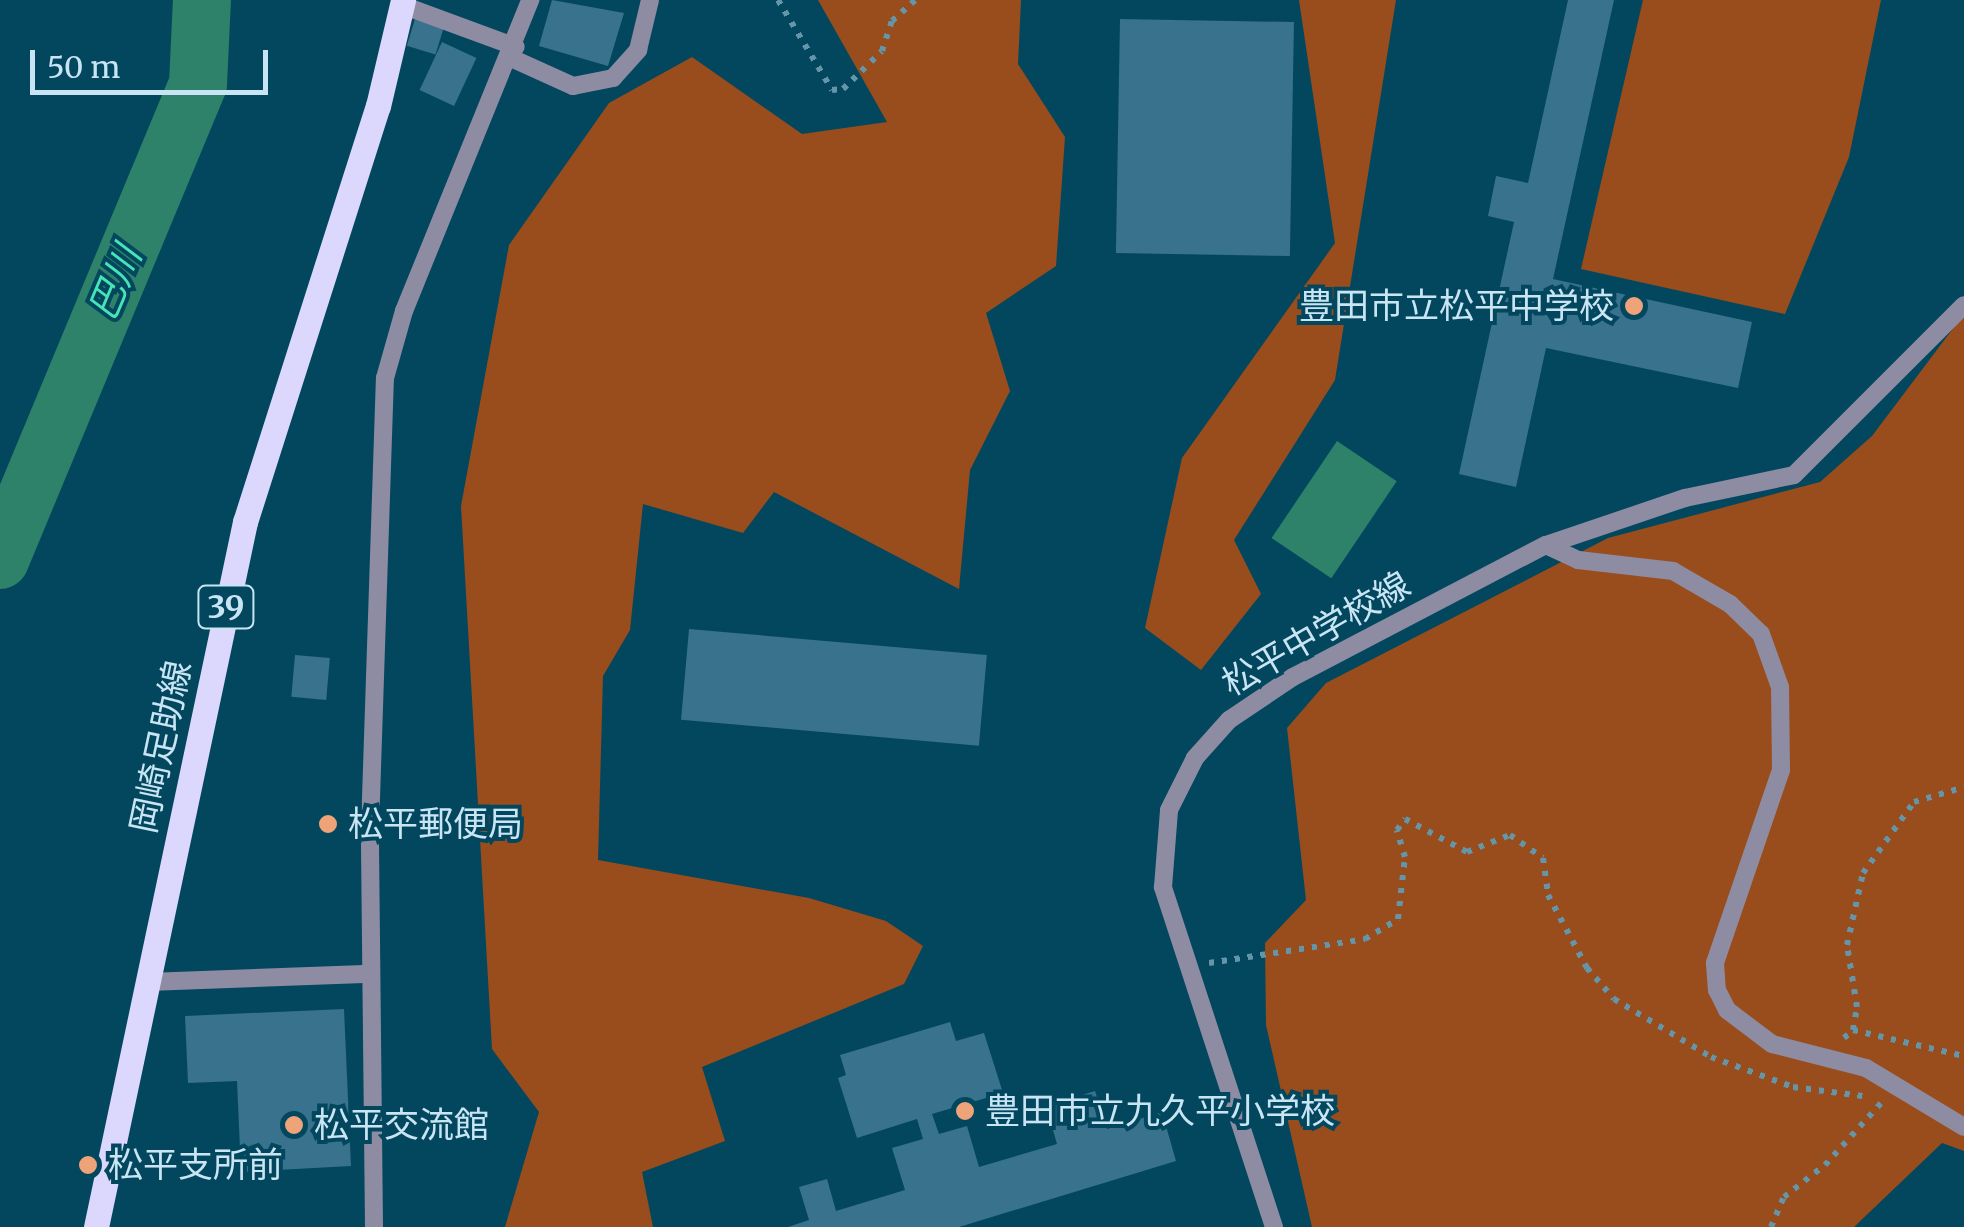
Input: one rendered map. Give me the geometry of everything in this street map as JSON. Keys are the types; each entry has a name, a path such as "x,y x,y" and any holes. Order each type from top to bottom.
{"main road":[{"name":"岡崎足助線","path":"96,1227 245,522 378,106 403,2"}],"street":[{"path":"374,1227 370,974 384,378 404,311 514,52 530,0"},
{"path":"403,2 514,52 574,86 614,78 632,64 650,0"},
{"name":"松平中学校線","path":"1274,1227 1163,887 1164,834 1180,785 1212,736 1292,677 1546,546 1685,498 1794,475 1964,305"},
{"path":"1546,546 1578,560 1674,571 1730,604 1761,634 1780,687 1781,770 1724,933 1717,990 1727,1010 1757,1035 1893,1085 1964,1128"},
{"path":"148,982 370,974"}],"path":[{"path":"778,0 832,90 843,89 882,50 892,22 915,0"},
{"path":"1818,1055 1853,1030 1857,1007 1847,945 1862,873 1914,802 1960,786"},
{"path":"1186,963 1242,962 1365,939 1398,919 1405,857 1397,830 1405,819 1467,852 1510,835 1543,858 1548,895 1587,968 1614,999 1711,1057 1794,1087 1837,1097 1871,1095 1893,1085"},
{"path":"1853,1030 1964,1056"},
{"path":"1771,1227 1784,1197 1825,1164 1893,1085"}],"shaded area":[{"path":"818,0 1021,0 1018,64 1065,137 1056,266 986,313 1010,391 970,470 959,589 774,492 743,533 643,504 630,630 603,676 598,860 809,898 886,921 923,946 904,984 702,1067 725,1141 642,1172 653,1227 505,1227 539,1112 492,1049 461,506 509,245 609,103 692,57 802,134 887,122"},
{"path":"1299,0 1396,0 1335,380 1234,540 1261,594 1201,670 1145,628 1182,458 1335,243"},
{"path":"1643,0 1881,0 1849,157 1785,314 1581,269"},
{"path":"1964,314 1964,1151 1942,1143 1854,1227 1312,1227 1266,1025 1265,943 1306,900 1287,728 1326,683 1608,538 1820,482 1872,436"},
{"path":"1337,441 1397,481 1331,578 1272,538"}],"building":[{"path":"552,0 624,13 608,66 539,46"},
{"path":"1568,0 1614,0 1553,279 1752,322 1738,388 1546,348 1516,487 1459,474 1514,222 1488,216 1496,176 1528,183"},
{"path":"415,19 444,28 436,55 407,46"},
{"path":"1120,19 1294,22 1290,256 1116,253"},
{"path":"442,42 476,58 454,106 420,90"},
{"path":"689,629 987,655 979,746 681,720"},
{"path":"295,655 330,658 326,700 291,697"},
{"name":"松平交流館","path":"344,1009 351,1166 241,1172 237,1081 188,1083 185,1016"},
{"path":"950,1022 956,1041 984,1033 1003,1093 932,1114 939,1134 967,1126 979,1167 1057,1144 1046,1106 1095,1091 1107,1129 1162,1112 1176,1161 959,1227 788,1227 809,1220 799,1187 827,1179 836,1211 905,1190 892,1148 923,1139 917,1119 857,1138 838,1078 846,1075 840,1055"}],"waterway":[{"name":"巴川","path":"0,560 198,84 202,0"}],"place":[{"name":"豊田市立松平中学校","path":"1634,306"},
{"name":"松平郵便局","path":"328,824"},
{"name":"豊田市立九久平小学校","path":"965,1111"},
{"name":"松平交流館","path":"294,1125"},
{"name":"松平支所前","path":"88,1165"}]}
